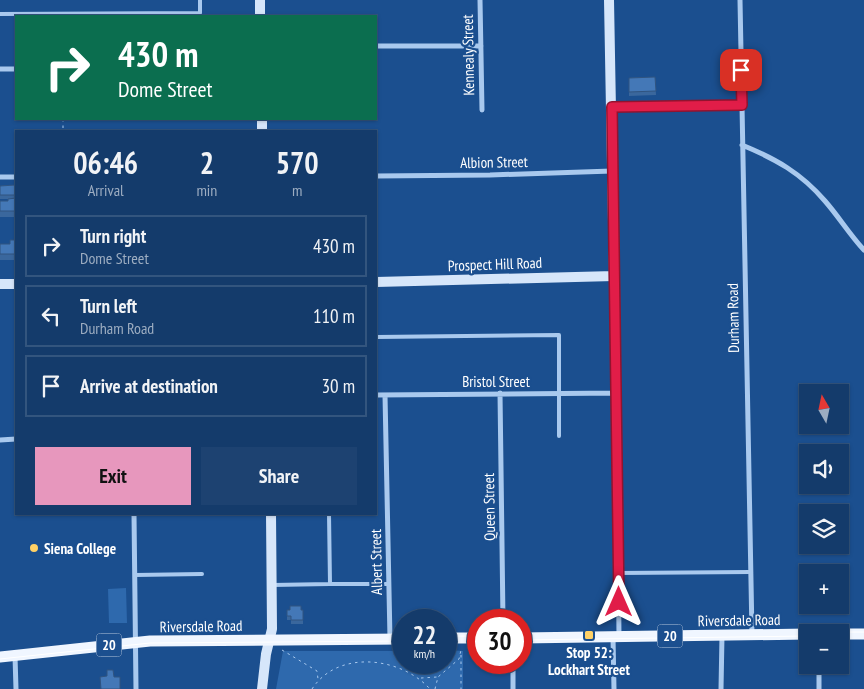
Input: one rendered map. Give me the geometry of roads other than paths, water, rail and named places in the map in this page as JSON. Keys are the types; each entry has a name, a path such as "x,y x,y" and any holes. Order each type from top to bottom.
{"main road":[{"name":"Riversdale Road","path":"532,638 799,634"},
{"path":"849,634 864,634"},
{"name":"Riversdale Road","path":"0,657 136,642 390,639"}],"street":[{"path":"260,0 260,15"},
{"name":"Kennealy Street","path":"480,0 482,110"},
{"path":"609,0 617,393 619,616 616,637 614,689"},
{"name":"Durham Road","path":"740,0 752,635"},
{"path":"377,46 481,46"},
{"path":"0,69 15,69"},
{"path":"742,145 770,156 790,169 824,200 864,250"},
{"name":"Albion Street","path":"377,176 612,171"},
{"path":"0,178 15,177"},
{"name":"Prospect Hill Road","path":"377,282 614,276"},
{"path":"0,284 15,284"},
{"name":"Bristol Street","path":"377,395 617,393"},
{"name":"Queen Street","path":"500,394 503,609"},
{"name":"Albert Street","path":"385,395 390,639"},
{"path":"0,440 15,440"},
{"path":"134,515 136,689"},
{"path":"262,689 272,628 271,515"},
{"path":"721,689 722,635"},
{"path":"15,655 16,689"},
{"path":"513,674 513,689"},
{"path":"819,674 819,689"}],"lane":[{"path":"0,14 200,13 200,0"},
{"path":"612,107 742,105"},
{"path":"377,337 559,335 559,436"},
{"path":"329,515 330,584"},
{"path":"618,573 751,572"},
{"path":"135,575 202,574"},
{"path":"272,584 389,584"}],"tram line":[{"path":"849,632 864,632"},
{"path":"457,636 467,636"},
{"path":"532,640 799,636"},
{"path":"0,659 150,643 392,641"}],"place":[{"name":"Siena College","path":"34,548"},
{"name":"Stop 52: Lockhart Street","path":"589,635"}]}
